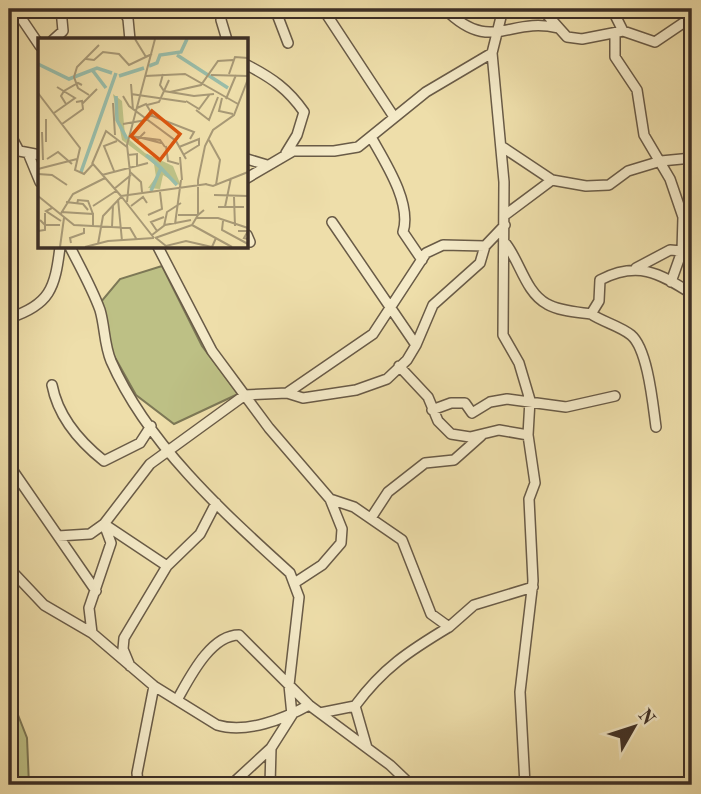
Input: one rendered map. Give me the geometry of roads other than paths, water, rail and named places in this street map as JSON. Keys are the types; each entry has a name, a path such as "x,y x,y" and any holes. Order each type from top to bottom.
{"street":[{"path":"15,9 38,43"},
{"path":"55,38 63,31 61,9"},
{"path":"122,9 128,19 130,38"},
{"path":"222,9 221,20 226,38"},
{"path":"275,9 288,43"},
{"path":"323,9 394,117"},
{"path":"444,9 476,32 498,33 542,24 558,28"},
{"path":"503,9 492,53 505,215 503,335 519,363 530,400 528,435 535,482 529,499 533,587 520,692 525,785"},
{"path":"542,24 543,9"},
{"path":"543,9 567,37 582,39 619,32 655,42 692,17"},
{"path":"612,9 619,32 615,57 637,90 645,135 661,161 680,207 682,251 671,282"},
{"path":"286,153 349,150 371,137 453,74 492,53"},
{"path":"248,66 276,80 291,93 304,112 297,135 286,153 248,177"},
{"path":"9,132 18,151 38,179"},
{"path":"371,137 403,208 406,223 403,232 422,260"},
{"path":"501,146 552,180 570,185 604,186 628,171 661,161 692,158"},
{"path":"18,151 38,155"},
{"path":"248,159 267,165"},
{"path":"505,215 552,180"},
{"path":"332,222 416,345"},
{"path":"58,536 90,534 104,524 150,464 245,395 288,393 303,398 356,390 387,379 416,345 433,305 480,263 485,246 505,225"},
{"path":"506,243 517,259 527,283 545,304 591,314 630,335 637,342 652,392 656,427"},
{"path":"288,393 373,334 426,253 443,245 485,246"},
{"path":"9,318 38,307 57,270 60,248"},
{"path":"69,248 100,310 103,337 111,361 128,394 168,449 216,503 290,573 296,582 299,608 289,685 292,715 271,748 231,785"},
{"path":"162,248 212,351 269,428 330,499 342,529 341,543 322,565 296,582"},
{"path":"591,314 599,301 600,280 623,270 636,268 670,250 682,251"},
{"path":"636,268 692,294"},
{"path":"399,366 428,397 432,410 451,434 470,437 499,430 528,435"},
{"path":"52,385 56,406 83,442 104,461 140,443 151,426"},
{"path":"432,410 451,403 465,403 472,412 490,402 530,400 566,407 615,396"},
{"path":"370,518 388,492 425,463 454,460 482,435"},
{"path":"9,466 96,591"},
{"path":"330,499 354,507 402,540 431,614 449,627"},
{"path":"130,668 123,649 124,638 167,566 200,534 216,503"},
{"path":"104,524 167,566"},
{"path":"92,633 89,608 96,591 98,574 111,543 104,524"},
{"path":"9,568 44,605 92,633 153,686 217,725 229,729 292,715 309,705"},
{"path":"320,713 355,706 377,676 402,656 449,627 474,606 533,587"},
{"path":"177,700 197,663 233,635 239,635 309,705 411,785"},
{"path":"138,785 136,773 153,686"},
{"path":"355,706 367,748"},
{"path":"270,785 271,748"}]}
